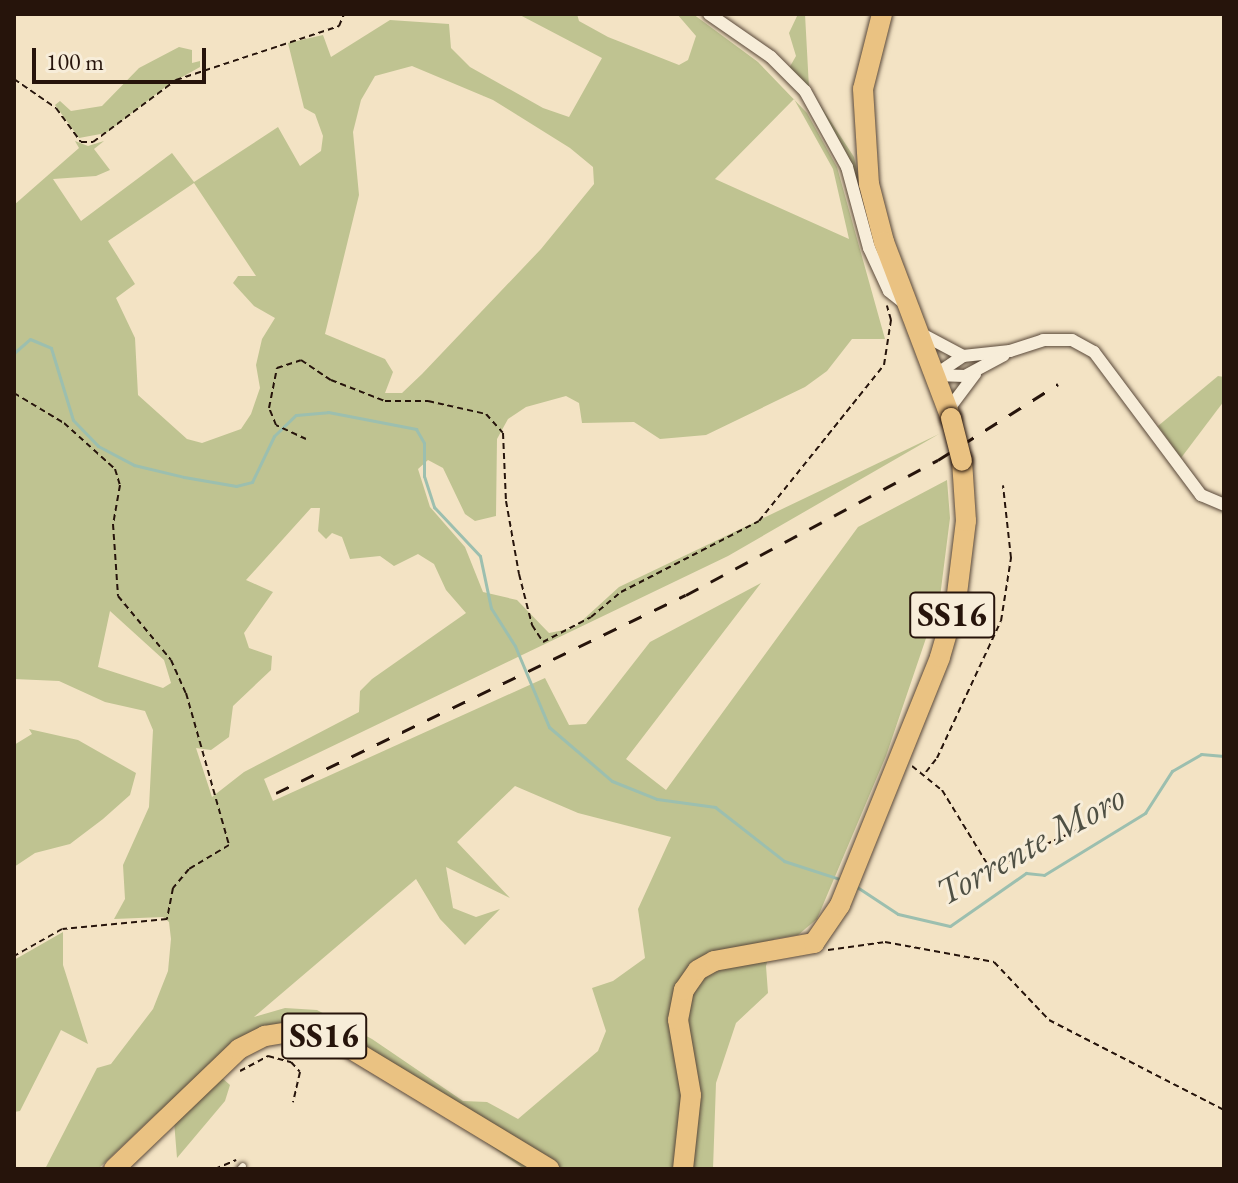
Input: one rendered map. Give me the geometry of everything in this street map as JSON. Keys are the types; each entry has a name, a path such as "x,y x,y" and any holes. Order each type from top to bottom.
{"main road":[{"name":"SS16","path":"799,949 820,938 840,905 899,760 956,602 966,521 962,461 950,414 880,228 867,171 862,111 865,68 882,14"},
{"path":"683,1169 691,1095 678,1020 690,978 714,961 799,949"},
{"name":"SS16","path":"114,1169 215,1068 265,1036 310,1032 333,1038 549,1169"}],"street":[{"path":"709,14 771,57 805,91 847,167 869,248 889,291 907,305"},
{"path":"859,215 869,226 880,228"},
{"path":"918,332 963,356"},
{"path":"935,375 963,356 1010,351 1043,340 1072,340 1094,352 1201,495 1224,505"},
{"path":"935,375 947,379 977,372 1010,351"},
{"path":"950,414 977,372"}],"path":[{"path":"14,79 56,108 81,142 93,142 176,80 339,26 344,14"},
{"path":"306,439 276,425 269,408 277,368 301,360 331,380 385,401 428,401 486,414 503,433 506,501 519,574 532,625 543,642 591,617 621,592 759,521 884,365 890,332 886,305"},
{"path":"14,393 64,423 115,469 120,485 113,524 118,596 171,660 186,693 229,845 189,869 173,888 167,919 62,929 14,956"},
{"path":"926,772 937,758 1001,621 1011,558 1003,485"},
{"path":"899,760 926,772 991,870 1079,829 1103,815 1117,799"},
{"path":"799,949 885,942 994,962 1049,1020 1224,1110"},
{"path":"215,1068 232,1075 268,1056 284,1058 300,1072 293,1102"},
{"path":"215,1169 238,1159 242,1167"}],"green space":[{"path":"518,14 577,14 579,21 608,37 679,65 688,60 696,36 677,14 693,14 758,62 794,99 715,179 849,239 833,169 795,100 807,113 837,167 885,339 852,339 827,371 805,387 706,435 660,439 634,422 582,423 579,403 566,396 526,407 508,419 497,439 496,516 475,521 465,514 443,468 428,460 418,469 430,507 465,547 483,592 517,600 549,633 574,628 619,587 939,434 728,556 264,779 273,801 545,678 569,725 586,724 650,642 761,583 626,759 666,790 858,527 947,480 950,518 940,597 886,756 817,919 798,935 774,939 766,966 768,993 736,1023 716,1083 713,1169 524,1169 443,1112 328,1046 282,1042 258,1046 221,1077 230,1085 225,1101 177,1158 174,1121 156,1114 98,1169 45,1169 97,1068 111,1064 153,1009 168,971 171,939 169,922 163,917 114,919 125,899 123,865 149,807 153,730 145,711 105,702 59,681 14,679 14,205 79,148 75,141 88,146 104,141 94,149 110,170 96,176 53,179 81,221 172,153 194,182 278,127 300,166 321,151 323,136 315,114 304,108 288,43 323,35 331,57 390,20 449,24 451,48 470,67 543,108 569,117 602,58","holes":["412,66 493,100 570,148 593,167 594,184 541,249 402,393 385,393 393,372 385,359 325,334 359,195 353,132 361,100 375,76","194,183 256,276 238,276 233,283 254,306 275,318 262,339 256,365 260,388 251,414 241,429 202,443 187,439 138,395 135,338 116,298 135,284 108,241","311,508 320,508 318,531 326,539 332,533 342,537 350,559 380,556 394,566 418,554 434,564 446,590 466,613 372,679 360,691 359,712 244,772 212,797 196,748 211,750 229,737 233,706 271,670 272,656 249,648 244,633 273,592 246,580","110,611 164,660 171,683 163,688 98,667","515,786 578,813 671,837 638,909 645,958 613,981 592,988 606,1031 598,1051 518,1119 487,1102 463,1101 372,1039 317,1010 285,1008 254,1017 416,879 440,919 465,945 500,909 476,917 453,908 446,867 510,898 457,842"]},
{"path":"798,14 805,14 809,88 854,157 866,213 788,70 796,56 789,33"},
{"path":"179,47 192,50 192,63 200,61 200,67 168,85 106,133 79,138 55,105 60,101 71,111 102,106 139,68"},
{"path":"1218,376 1224,377 1224,401 1181,458 1158,426"},
{"path":"29,729 78,740 136,773 130,795 103,819 70,844 35,853 14,867 14,745 32,734"},
{"path":"63,932 63,965 88,1044 61,1030 20,1111 14,1112 14,960"}],"waterway":[{"name":"Torrente Moro","path":"14,353 30,339 51,348 73,420 98,446 134,465 184,477 236,486 252,482 274,436 296,415 328,412 416,429 424,443 424,476 434,507 480,556 491,608 515,646 549,727 612,781 657,799 715,807 784,861 843,880"},
{"name":"Torrente Moro","path":"857,887 898,914 950,926 1026,873 1044,875 1145,813 1172,771 1201,754 1224,756"}],"railway":[{"path":"276,793 686,595 938,460 1058,384"}]}
